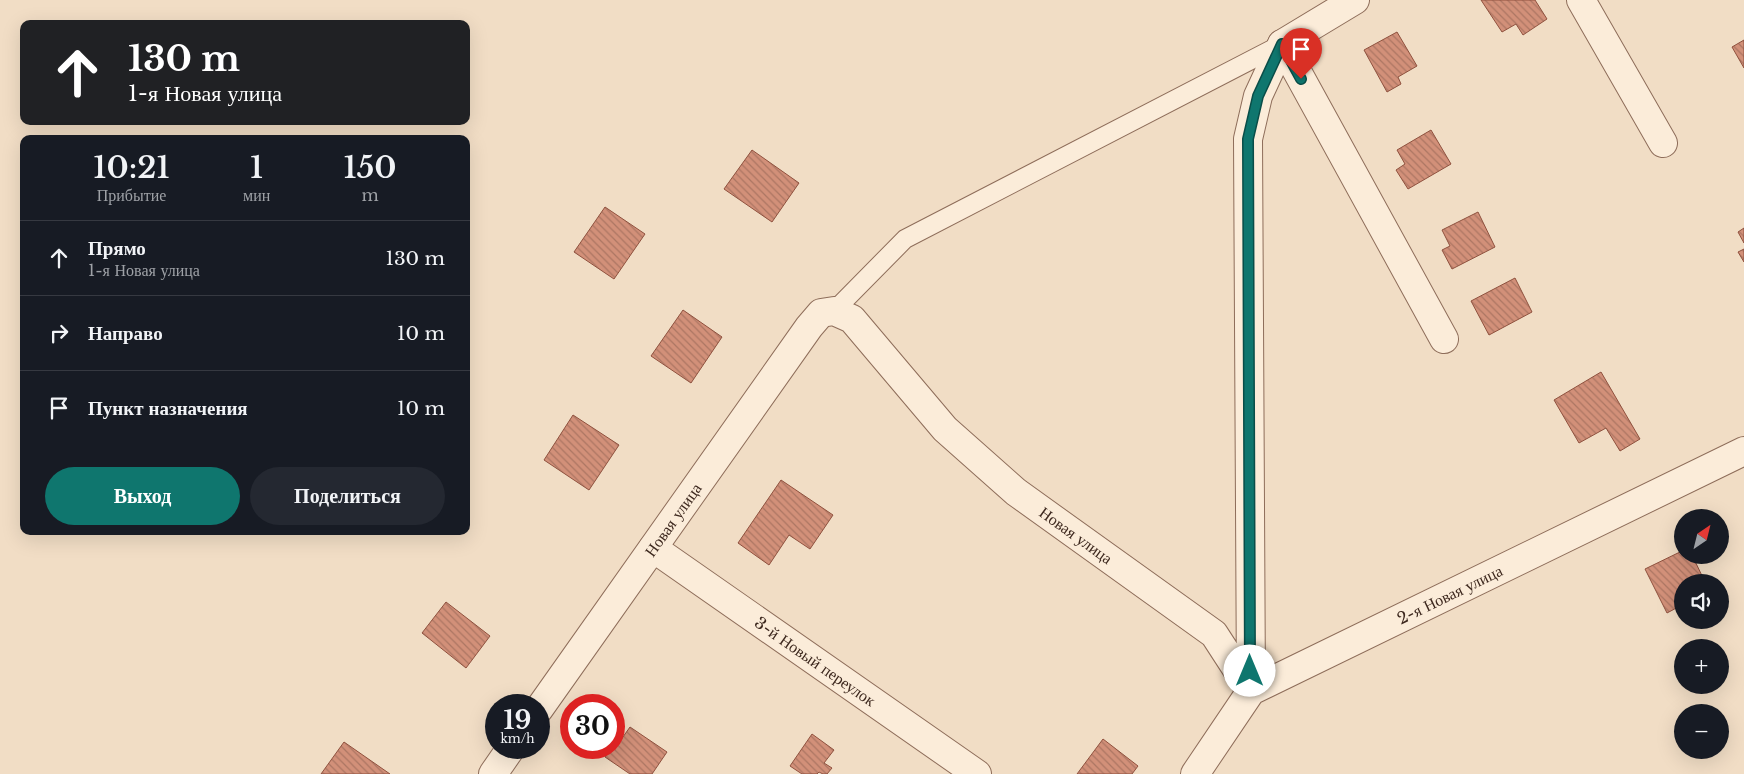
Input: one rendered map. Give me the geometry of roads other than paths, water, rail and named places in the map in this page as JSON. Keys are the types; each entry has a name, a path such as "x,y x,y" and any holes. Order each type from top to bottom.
{"street":[{"path":"1195,774 1251,691 1248,139 1258,96 1282,44 1355,0"},
{"path":"1581,0 1663,144"},
{"path":"1282,44 1444,339"},
{"name":"Новая улица","path":"550,694 809,327 821,313 834,312 852,319 946,429 1016,492 1214,634 1251,691"},
{"name":"2-я Новая улица","path":"1251,691 1741,453"},
{"name":"3-й Новый переулок","path":"653,548 977,774"},
{"path":"493,774 503,759"}],"lane":[{"path":"834,312 905,240 1282,44"}]}
